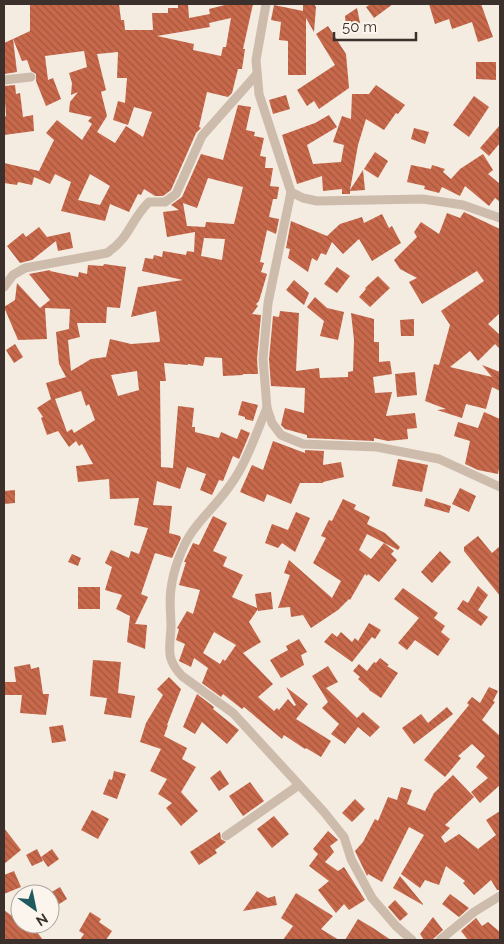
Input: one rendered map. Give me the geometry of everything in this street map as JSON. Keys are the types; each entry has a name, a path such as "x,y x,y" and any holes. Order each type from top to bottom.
{"street":[{"path":"266,4 256,60 259,94 292,192 268,303 263,359 267,408 272,423 281,435 303,444 377,447 439,459 500,487"},
{"path":"4,287 13,275 25,268 107,252 117,246 128,234 142,208 149,202 166,202 176,194 202,136 257,74"},
{"path":"4,80 31,77"},
{"path":"292,192 304,198 317,201 423,200 463,205 500,218"},
{"path":"267,408 232,484 191,533 181,552 171,588 168,649 176,669 182,676 233,713 324,812 344,837 351,859 372,898 396,926 412,940"},
{"path":"226,836 299,785"},
{"path":"440,940 474,912 500,896"}],"building":[{"path":"119,4 121,20 124,20 125,30 153,30 152,13 168,13 168,8 178,8 178,4 188,4 189,18 210,14 209,9 229,4 253,4 243,49 245,49 242,69 238,69 232,93 228,97 207,92 199,127 201,128 196,133 171,190 163,196 155,196 144,189 141,195 138,194 129,212 110,204 105,221 61,211 71,182 55,174 50,184 34,177 32,185 18,182 17,185 4,183 4,163 39,171 54,140 46,133 57,120 82,140 92,124 88,121 92,117 69,112 70,102 78,92 71,95 72,83 69,73 87,67 84,51 45,56 48,80 53,78 61,99 46,106 36,81 36,74 31,71 27,60 22,61 13,39 30,31 30,5","holes":["231,18 226,47 223,47 221,56 193,50 194,44 157,36 210,27 209,23","118,52 117,78 127,78 125,103 118,101 113,120 128,125 134,107 152,112 143,137 126,126 115,143 97,132 107,116 101,92 106,90 97,54","90,174 110,186 100,205 78,200"]},
{"path":"303,4 314,4 316,7 314,32 306,18 306,75 288,75 288,41 279,40 281,22 271,20 274,5 303,11"},
{"path":"371,4 393,4 374,18 366,7"},
{"path":"429,4 481,4 493,37 478,42 472,22 452,29 449,19 435,24"},
{"path":"357,8 360,23 346,26 345,16"},
{"path":"328,26 346,54 349,88 319,109 314,101 307,106 297,90 335,65 316,34"},
{"path":"13,39 17,72 4,74 4,43"},
{"path":"476,62 496,62 496,80 476,79"},
{"path":"15,85 16,94 20,93 23,117 33,115 34,131 4,135 4,117 6,116 4,86"},
{"path":"376,85 405,105 398,114 396,113 384,130 366,119 358,145 350,190 363,170 365,190 350,191 350,194 342,194 342,189 323,191 322,176 297,184 282,135 315,123 329,115 337,127 307,145 313,164 341,162 344,145 333,142 342,116 351,119 352,94 369,94"},
{"path":"286,95 290,109 273,114 269,100"},
{"path":"474,96 489,107 469,137 453,125"},
{"path":"238,105 251,107 246,130 255,132 254,136 264,138 260,156 266,157 265,168 273,168 270,186 279,187 277,199 273,199 269,217 279,219 276,234 267,230 260,262 264,263 261,272 267,274 259,301 256,304 258,306 252,314 261,315 257,359 258,374 223,376 222,358 205,357 203,366 164,363 166,381 160,381 161,467 173,468 178,406 194,408 192,427 195,427 195,432 219,438 221,432 237,439 241,429 250,433 239,459 233,456 223,481 219,480 212,495 200,490 206,474 187,467 180,489 157,481 153,505 172,506 169,533 181,538 172,558 155,553 141,594 148,597 135,624 147,625 145,649 127,642 130,616 116,609 122,595 105,590 112,567 105,563 111,550 129,558 131,551 139,554 148,528 134,525 139,498 110,499 109,479 78,482 76,466 93,464 82,444 79,446 76,441 69,447 58,431 47,435 41,418 43,417 37,408 51,399 46,383 66,377 59,364 56,332 69,329 70,309 45,308 47,339 18,340 4,307 15,300 17,283 40,308 50,300 29,274 50,270 78,277 79,272 87,274 88,265 103,266 104,264 126,267 120,308 107,307 106,323 77,323 80,337 68,340 71,371 91,359 106,357 110,339 131,344 159,342 156,311 131,317 138,287 183,280 142,271 145,258 153,259 154,255 162,257 163,251 186,255 187,251 194,252 195,232 167,237 163,212 179,210 171,205 182,197 201,154 223,160","holes":["208,178 243,187 234,224 206,222 205,227 187,226 183,203 197,208","204,238 225,239 222,260 201,256","137,371 139,390 118,396 111,375","81,391 86,406 89,404 95,420 74,433 72,429 67,432 55,399"]},
{"path":"500,125 500,143 489,156 480,148"},
{"path":"414,128 429,132 425,144 411,139"},
{"path":"375,152 388,161 378,178 364,169"},
{"path":"483,154 493,170 488,174 500,184 500,202 495,198 489,206 465,186 460,196 442,187 439,193 424,189 425,186 407,182 411,165 431,169 432,165 445,169 443,172 451,179 460,169"},
{"path":"464,212 500,229 500,313 488,324 500,335 500,349 495,344 478,361 470,351 450,367 492,377 482,365 500,372 500,391 492,387 486,409 466,404 462,418 437,410 446,409 425,401 434,364 439,365 450,325 441,311 484,281 477,271 422,304 409,282 417,278 400,269 394,260 417,237 414,232 421,222 439,234 447,213 460,218"},
{"path":"382,214 389,228 392,226 401,243 372,261 359,239 343,254 332,242 326,255 321,253 317,261 312,258 308,272 288,258 290,249 286,248 291,221 327,236 340,224 362,217 364,223"},
{"path":"39,227 47,237 70,232 73,248 58,251 56,241 32,260 20,263 7,246 23,233 26,237"},
{"path":"337,267 350,276 337,293 324,284"},
{"path":"378,276 390,288 370,307 359,297 365,288"},
{"path":"294,280 309,293 304,305 286,290"},
{"path":"315,297 327,308 344,312 338,340 320,336 324,321 307,307"},
{"path":"280,311 299,313 296,371 319,368 320,378 348,377 348,372 353,371 354,340 351,313 374,319 374,342 379,342 379,362 390,361 392,374 373,377 375,393 392,392 386,416 415,413 417,428 407,429 408,439 388,441 374,438 374,441 307,438 307,435 285,429 281,425 285,408 304,413 305,388 271,386 269,359 273,316 279,317"},
{"path":"414,319 414,336 401,336 400,320"},
{"path":"15,344 23,357 14,363 6,350"},
{"path":"415,372 417,395 397,397 395,374"},
{"path":"242,401 258,405 253,421 238,415"},
{"path":"484,412 500,419 500,463 498,474 478,470 465,464 470,441 454,436 458,422 478,428"},
{"path":"273,441 305,453 305,450 324,451 323,465 341,462 344,477 323,483 300,483 291,504 267,494 264,502 240,492 252,465 263,470"},
{"path":"398,459 428,465 422,492 392,486"},
{"path":"460,488 476,496 469,512 452,504"},
{"path":"15,490 15,503 4,504 4,491"},
{"path":"426,498 451,506 449,513 424,506"},
{"path":"343,499 356,505 354,509 370,517 367,524 385,533 400,547 398,550 367,534 359,550 371,559 384,543 394,551 391,554 397,560 379,582 365,574 350,600 311,628 303,615 291,617 290,607 278,608 290,575 284,573 289,560 332,598 341,581 313,563 326,538 321,536 329,520 332,521"},
{"path":"296,512 310,518 295,552 282,543 278,548 265,543 272,524 288,530"},
{"path":"213,516 227,523 213,551 227,557 223,566 243,575 232,597 257,608 255,594 271,592 273,609 258,611 258,609 249,622 261,642 243,653 273,684 258,697 274,711 277,708 279,710 288,699 294,706 296,705 286,687 308,704 296,719 331,741 321,757 284,735 282,739 244,707 242,709 223,694 221,697 202,683 208,668 194,658 191,667 179,661 185,644 176,640 179,629 177,628 187,611 193,614 200,590 179,585 186,562 184,562 193,543 199,545","holes":["214,632 236,645 225,661 223,659 220,664 203,653"]},
{"path":"478,536 492,553 500,546 500,596 464,551 464,547"},
{"path":"440,551 451,562 432,583 421,572"},
{"path":"72,554 81,558 78,566 68,562"},
{"path":"478,586 488,595 478,610 488,617 481,626 457,609 463,600 468,603"},
{"path":"78,587 100,587 100,609 78,609"},
{"path":"403,588 438,613 434,618 445,626 441,632 450,639 438,656 415,640 407,650 398,643 419,618 394,599"},
{"path":"369,623 381,630 375,639 372,637 352,662 324,642 332,633 337,637 341,632 352,642 355,638 358,641"},
{"path":"299,639 307,652 301,655 304,665 281,678 270,660 288,650 286,646"},
{"path":"380,658 389,665 387,666 398,673 381,698 369,690 353,671 359,664 367,671"},
{"path":"93,660 121,662 118,693 135,696 131,718 104,714 107,698 90,696"},
{"path":"30,664 31,669 39,667 43,694 49,694 46,715 20,713 22,695 4,695 4,682 16,682 14,667"},
{"path":"328,666 338,682 326,688 357,718 363,712 380,727 370,737 358,727 345,744 331,734 339,724 322,708 328,702 312,676"},
{"path":"169,677 181,689 164,736 187,748 182,759 196,767 181,792 198,811 181,826 166,808 172,803 158,794 167,779 150,771 161,749 140,742 146,723 163,695 157,689"},
{"path":"489,687 498,691 493,701 495,702 482,720 500,736 500,785 480,803 471,792 488,778 476,767 485,756 472,744 458,756 461,758 445,777 424,760 469,705 467,703 472,697 480,703"},
{"path":"197,694 239,730 227,744 202,722 195,734 183,727"},
{"path":"447,707 453,714 414,744 402,728 421,714 428,723"},
{"path":"63,725 66,741 52,743 49,727"},
{"path":"220,770 229,784 219,791 210,778"},
{"path":"114,771 126,774 117,799 103,794 109,779 112,780"},
{"path":"453,775 474,797 445,825 450,828 441,837 445,843 459,834 478,849 496,835 486,820 500,811 500,890 497,890 491,880 474,895 463,883 465,881 446,866 439,885 425,880 420,888 401,874 424,835 409,827 382,882 368,874 367,876 355,851 363,842 375,819 378,821 388,797 397,800 401,787 412,790 407,804 425,811 434,793"},
{"path":"250,782 264,801 243,816 229,796"},
{"path":"355,799 365,809 352,822 342,813"},
{"path":"92,810 109,819 98,839 81,830"},
{"path":"274,816 289,834 272,848 257,829"},
{"path":"4,828 21,850 4,864"},
{"path":"328,831 338,840 330,846 334,852 325,862 338,871 344,867 365,900 349,910 344,904 336,913 318,890 329,881 309,866 318,854 313,849"},
{"path":"220,832 221,839 226,842 215,850 217,853 199,865 190,852"},
{"path":"37,849 43,861 32,866 26,855"},
{"path":"52,849 59,859 48,867 41,857"},
{"path":"14,871 20,884 10,884 10,892 4,894 4,875"},
{"path":"400,876 423,904 423,905 393,888"},
{"path":"60,887 67,899 60,904"},
{"path":"257,891 268,898 275,896 277,905 243,911"},
{"path":"296,893 333,916 321,929 339,940 283,940 293,926 281,918"},
{"path":"450,894 469,908 459,917 442,904"},
{"path":"395,900 408,914 400,921 388,907"},
{"path":"4,910 10,914 10,934 38,934 43,940 4,940"},
{"path":"90,912 101,919 99,922 112,931 106,940 80,940 84,934 79,931"},
{"path":"433,917 443,930 432,940 424,940 420,934"},
{"path":"476,918 482,926 488,922 500,932 500,940 468,940 461,931"},
{"path":"358,919 373,928 391,940 345,940"}]}
